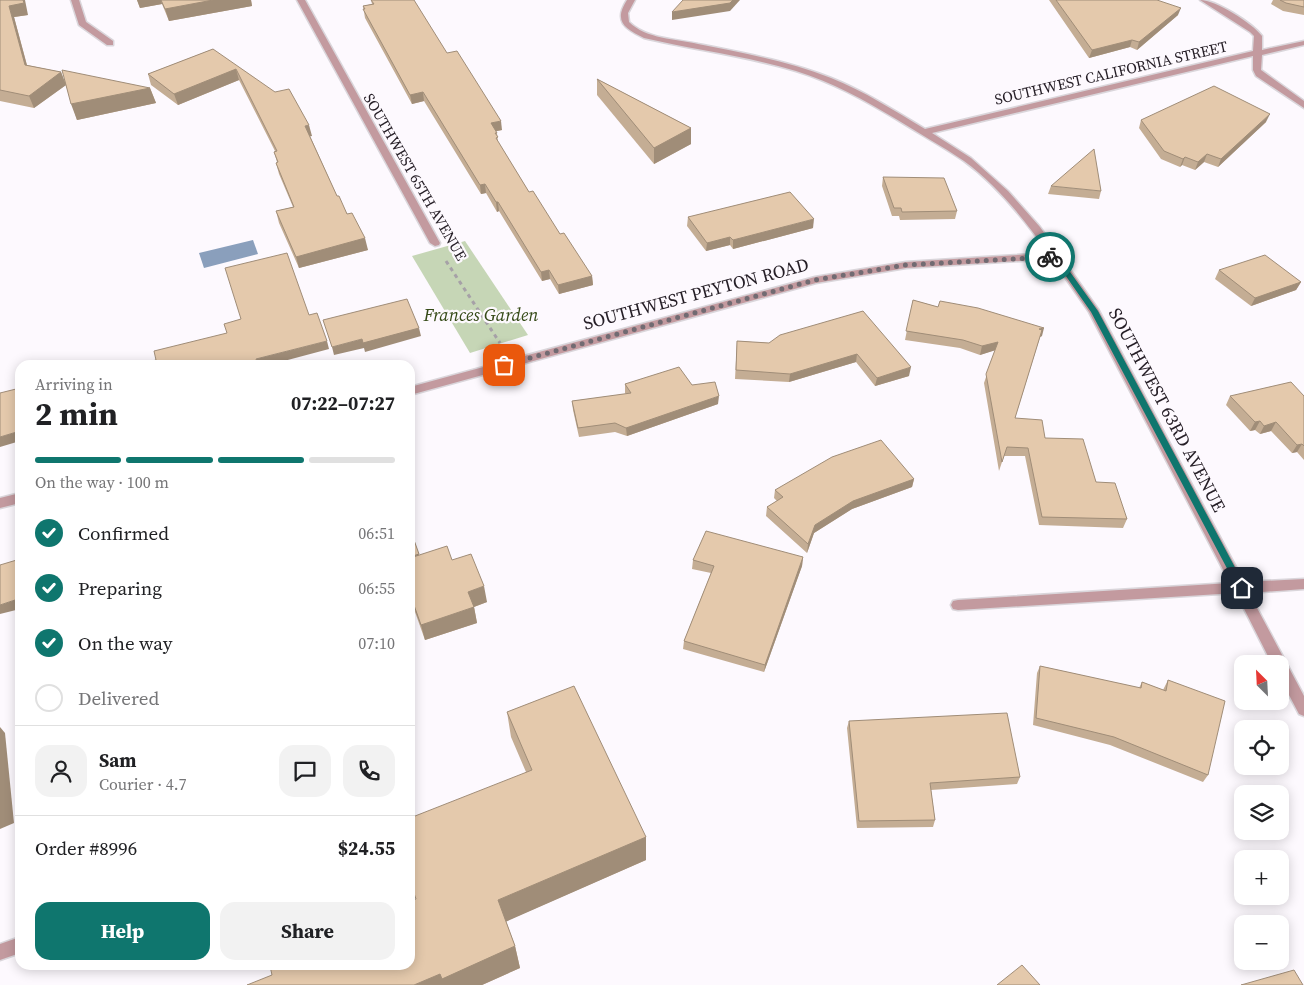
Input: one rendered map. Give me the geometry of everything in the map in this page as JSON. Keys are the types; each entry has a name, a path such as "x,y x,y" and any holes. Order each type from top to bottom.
{"street":[{"path":"75,0 82,23 110,43"},
{"name":"SOUTHWEST 65TH AVENUE","path":"301,0 435,243"},
{"name":"SOUTHWEST 63RD AVENUE","path":"631,0 625,8 624,19 626,25 634,30 647,36 765,60 801,70 867,98 968,160 1005,193 1036,229 1094,311 1242,588 1304,710"},
{"path":"1204,0 1253,30 1259,41 1259,74 1304,105"},
{"name":"SOUTHWEST CALIFORNIA STREET","path":"924,132 1304,43"},
{"name":"SOUTHWEST PEYTON ROAD","path":"415,390 815,280 906,265 1056,256"},
{"path":"0,503 15,499"},
{"path":"958,605 1304,584"},
{"path":"0,952 15,947"}],"path":[{"name":"SOUTHWEST 65TH AVENUE","path":"435,243 512,363"}],"green space":[{"name":"Frances Garden","path":"465,241 528,335 470,353 412,256"}],"water":[{"path":"253,240 258,254 204,268 199,253"}],"building":[{"path":"0,0 23,0 24,3 9,6 25,65 61,72 29,96 0,90"},
{"path":"161,0 213,0 165,9"},
{"path":"371,0 414,0 447,53 457,51 501,121 491,123 497,133 495,133 498,137 496,138 529,192 533,191 560,234 564,233 592,276 558,285 549,270 541,272 498,202 496,202 485,184 480,185 423,92 410,95 363,9 365,9 363,6 374,4"},
{"path":"683,0 733,0 730,3 672,12"},
{"path":"1056,0 1157,0 1181,8 1139,42 1132,40 1092,50"},
{"path":"1280,0 1304,0 1304,7 1286,3"},
{"path":"213,49 275,92 289,89 309,125 305,126 337,196 339,196 347,214 352,213 365,238 296,257 276,211 294,207 276,163 278,162 274,152 277,151 236,69 174,94 148,74"},
{"path":"62,70 150,88 71,104"},
{"path":"597,79 691,128 654,148"},
{"path":"1214,86 1270,114 1221,159 1207,154 1198,162 1185,157 1183,159 1164,151 1141,120"},
{"path":"1094,149 1101,191 1051,186"},
{"path":"883,177 944,178 957,211 902,212 901,208 894,208"},
{"path":"790,192 814,219 733,240 730,237 707,243 688,217"},
{"path":"287,253 309,315 317,313 327,341 256,360 156,360 154,351 227,333 224,324 241,319 225,268"},
{"path":"1265,255 1301,282 1255,298 1219,270"},
{"path":"407,299 419,328 363,343 362,339 332,347 323,320"},
{"path":"913,300 938,307 940,301 978,308 1044,328 1039,329 1042,330 1015,418 1042,420 1045,438 1083,439 1096,482 1115,483 1127,519 1042,517 1028,448 1007,447 1002,462 986,374 998,342 982,346 963,340 906,331"},
{"path":"863,311 911,367 877,378 857,354 790,374 736,370 737,341 769,343 780,335"},
{"path":"679,367 692,385 715,382 719,396 626,428 615,423 578,428 572,401 631,393 625,384"},
{"path":"1291,382 1304,396 1304,446 1302,444 1297,445 1276,422 1264,426 1260,421 1255,422 1230,396"},
{"path":"15,389 15,432 0,437 0,393"},
{"path":"881,440 914,479 853,501 815,525 808,544 767,507 783,497 775,490 832,457"},
{"path":"706,531 803,557 765,665 684,641 714,566 693,560"},
{"path":"415,543 419,554 415,555"},
{"path":"447,546 452,560 471,554 484,586 468,592 474,607 421,625 415,608 415,556"},
{"path":"15,560 15,600 0,605 0,565"},
{"path":"1040,666 1141,688 1142,682 1166,691 1168,680 1225,701 1208,775 1114,737 1036,718"},
{"path":"574,686 646,837 498,900 515,946 442,979 440,974 414,985 247,985 272,975 271,970 415,970 415,816 532,770 507,712"},
{"path":"1007,713 1020,777 930,783 935,820 859,821 849,721"},
{"path":"1022,965 1040,985 997,985"},
{"path":"1294,970 1303,985 1241,985"}],"way so far":[{"path":"504,365 815,280 906,265 1050,257"}],"route":[{"path":"1050,257 1056,256 1094,311 1242,588"}]}
